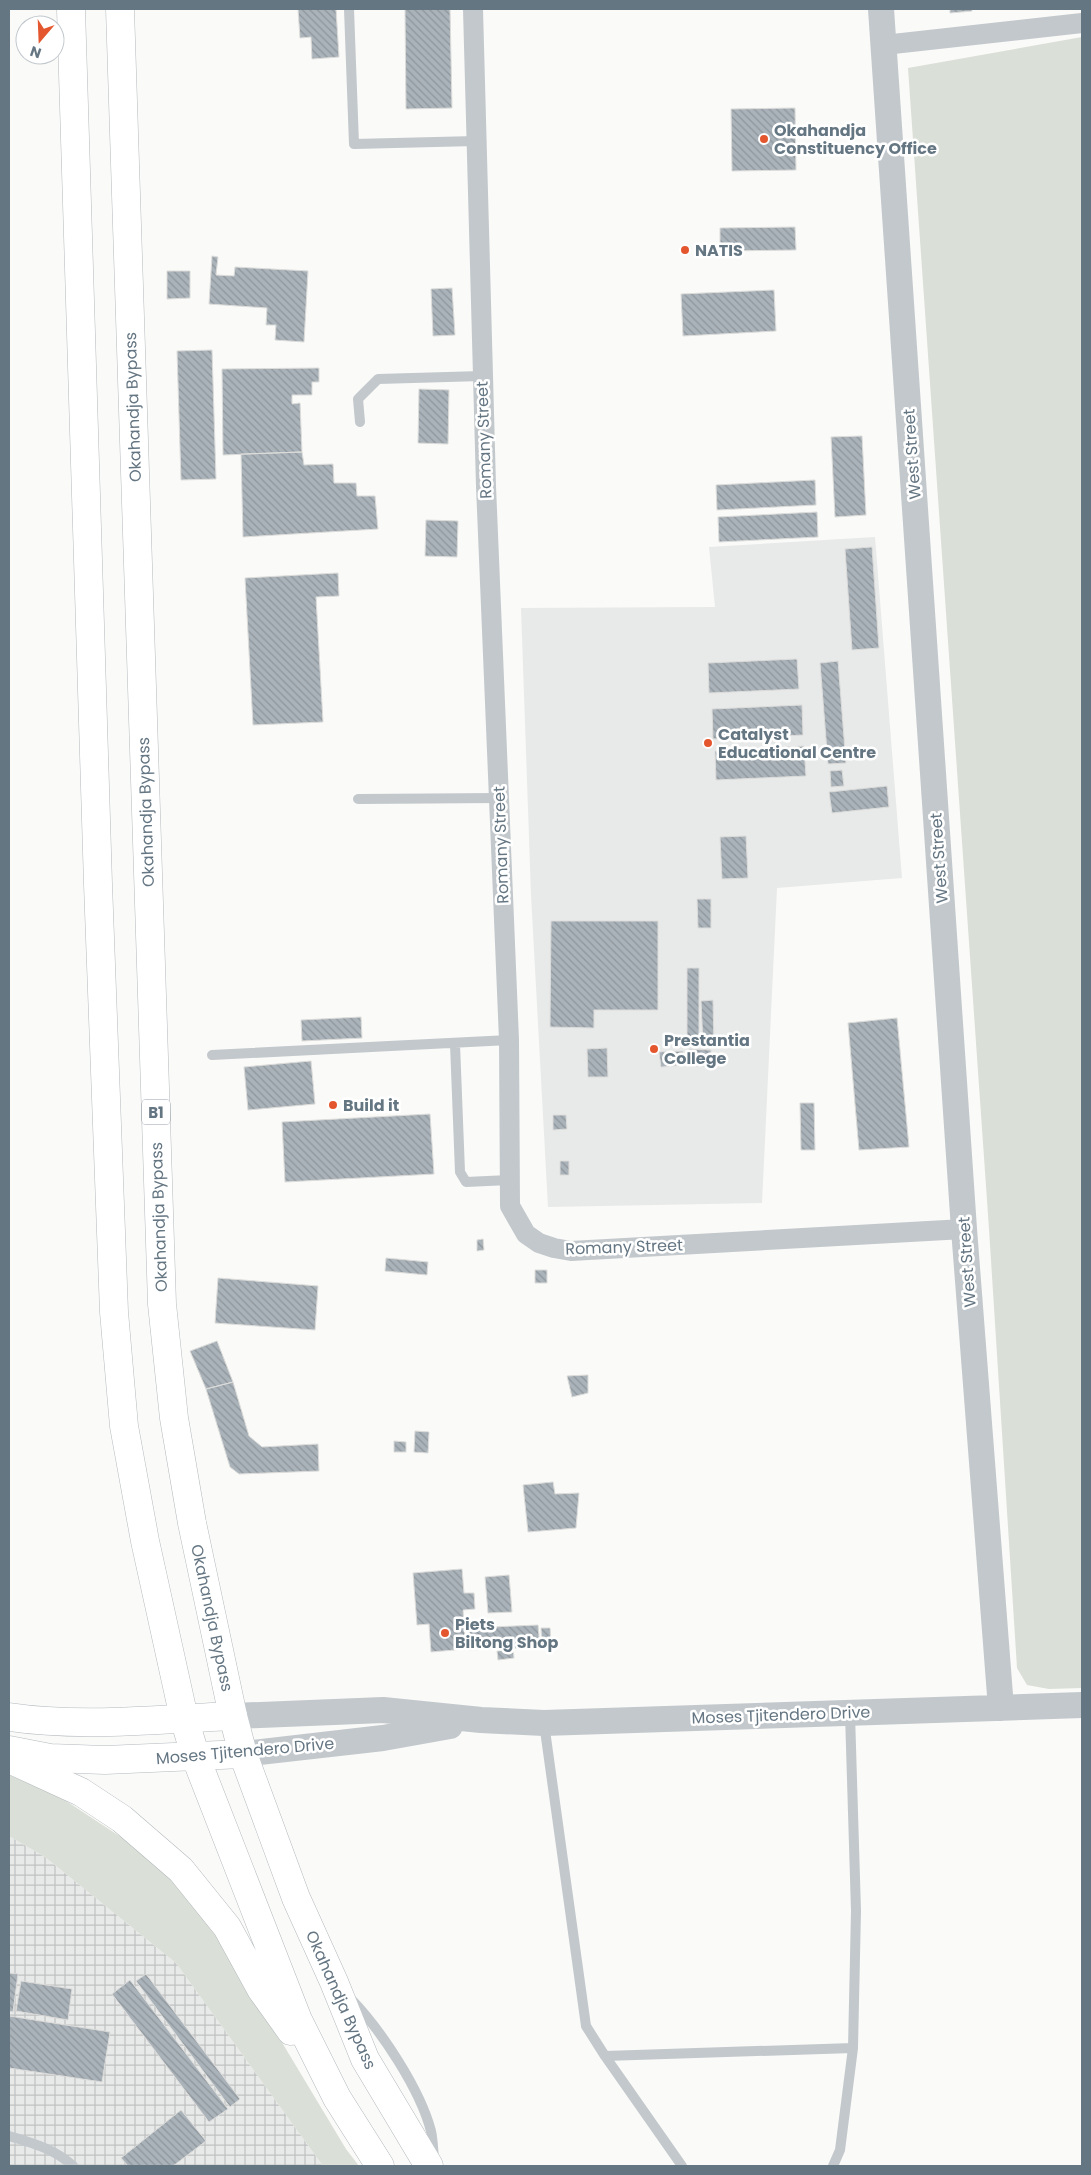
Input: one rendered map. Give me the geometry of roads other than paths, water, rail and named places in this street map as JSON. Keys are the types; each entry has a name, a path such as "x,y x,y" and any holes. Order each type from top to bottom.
{"main road":[{"path":"72,9 97,874 114,1312 124,1426 145,1541 184,1718 196,1758 298,2020 337,2098"},
{"name":"Okahandja Bypass","path":"120,9 162,1304 174,1418 192,1523 233,1716 243,1754 296,1898 334,1982 365,2059 429,2166"},
{"name":"Moses Tjitendero Drive","path":"9,1718 40,1722 112,1723 233,1716"},
{"name":"Moses Tjitendero Drive","path":"9,1750 50,1758 105,1760 196,1758 243,1754"},
{"path":"9,1759 81,1792 122,1819 181,1870 227,1927 261,1989 337,2098 380,2166"}],"street":[{"name":"Romany Street","path":"473,9 482,376 509,1040 510,1206 526,1234 539,1243 571,1251 964,1229"},
{"name":"West Street","path":"881,9 964,1229 1001,1708"},
{"path":"884,45 1082,23"},
{"name":"Moses Tjitendero Drive","path":"233,1716 383,1710 481,1720 544,1723 1082,1705"},
{"name":"Moses Tjitendero Drive","path":"243,1754 383,1738 481,1720"}],"lane":[{"path":"349,9 354,144 476,141"},
{"path":"360,422 358,399 378,379 482,376"},
{"path":"358,799 499,798"},
{"path":"212,1055 509,1040"},
{"path":"455,1044 460,1172 466,1182 509,1180"},
{"path":"833,2166 840,2150 853,2048 856,1911 850,1713"},
{"path":"544,1723 586,2026 682,2166"},
{"path":"334,1982 365,2014 419,2099 432,2132 435,2166"},
{"path":"605,2056 853,2048"},
{"path":"9,2136 45,2147 66,2159 73,2166"}],"place":[{"name":"Okahandja Constituency Office","path":"764,139"},
{"name":"NATIS","path":"685,250"},
{"name":"Catalyst Educational Centre","path":"708,743"},
{"name":"Prestantia College","path":"654,1049"},
{"name":"Build it","path":"333,1105"},
{"name":"Piets Biltong Shop","path":"445,1633"}]}
